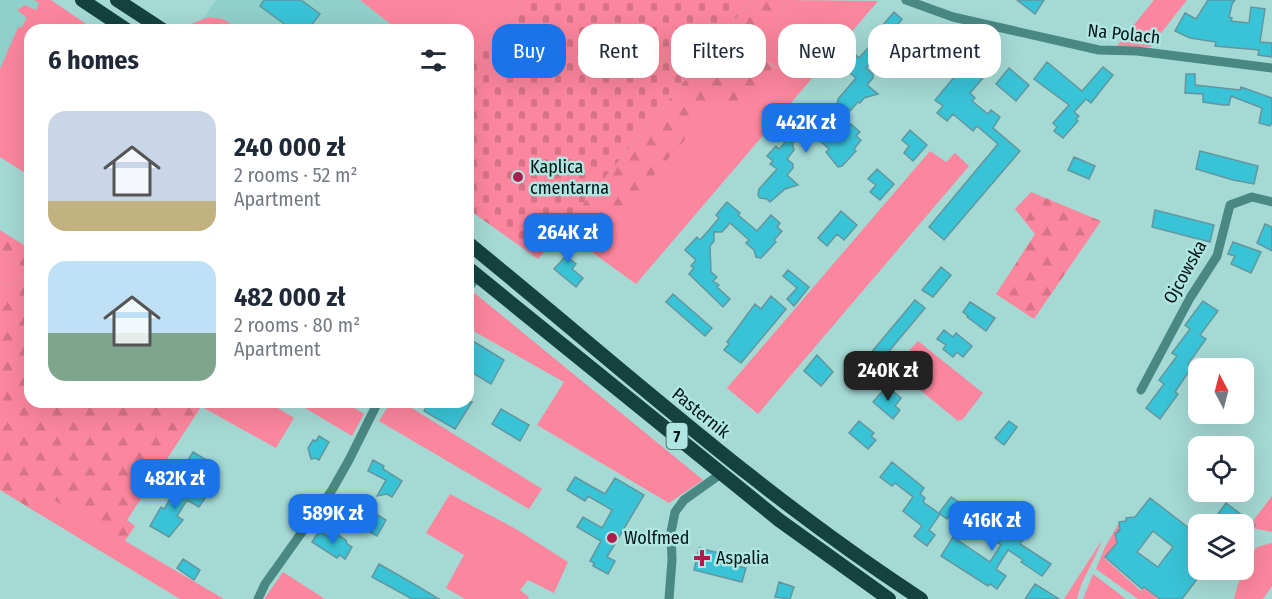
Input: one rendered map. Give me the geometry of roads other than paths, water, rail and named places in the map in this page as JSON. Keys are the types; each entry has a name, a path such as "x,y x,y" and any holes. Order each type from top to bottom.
{"main road":[{"path":"82,0 119,24"},
{"path":"117,0 154,24"},
{"name":"Pasternik","path":"474,248 757,481 827,535 921,599"},
{"name":"Pasternik","path":"474,273 779,520 889,599"}],"street":[{"name":"Na Polach","path":"906,0 953,17 1099,50 1137,51 1272,68"},
{"name":"Ojcowska","path":"1141,390 1190,298 1218,256 1230,206 1251,196 1272,201"},
{"path":"258,599 265,584 332,489 375,408"},
{"path":"669,599 672,560 671,532 675,512 684,500 722,472"}],"place":[{"name":"Kaplica cmentarna","path":"518,177"},
{"name":"Wolfmed","path":"612,538"},
{"name":"Aspalia","path":"702,558"}]}
